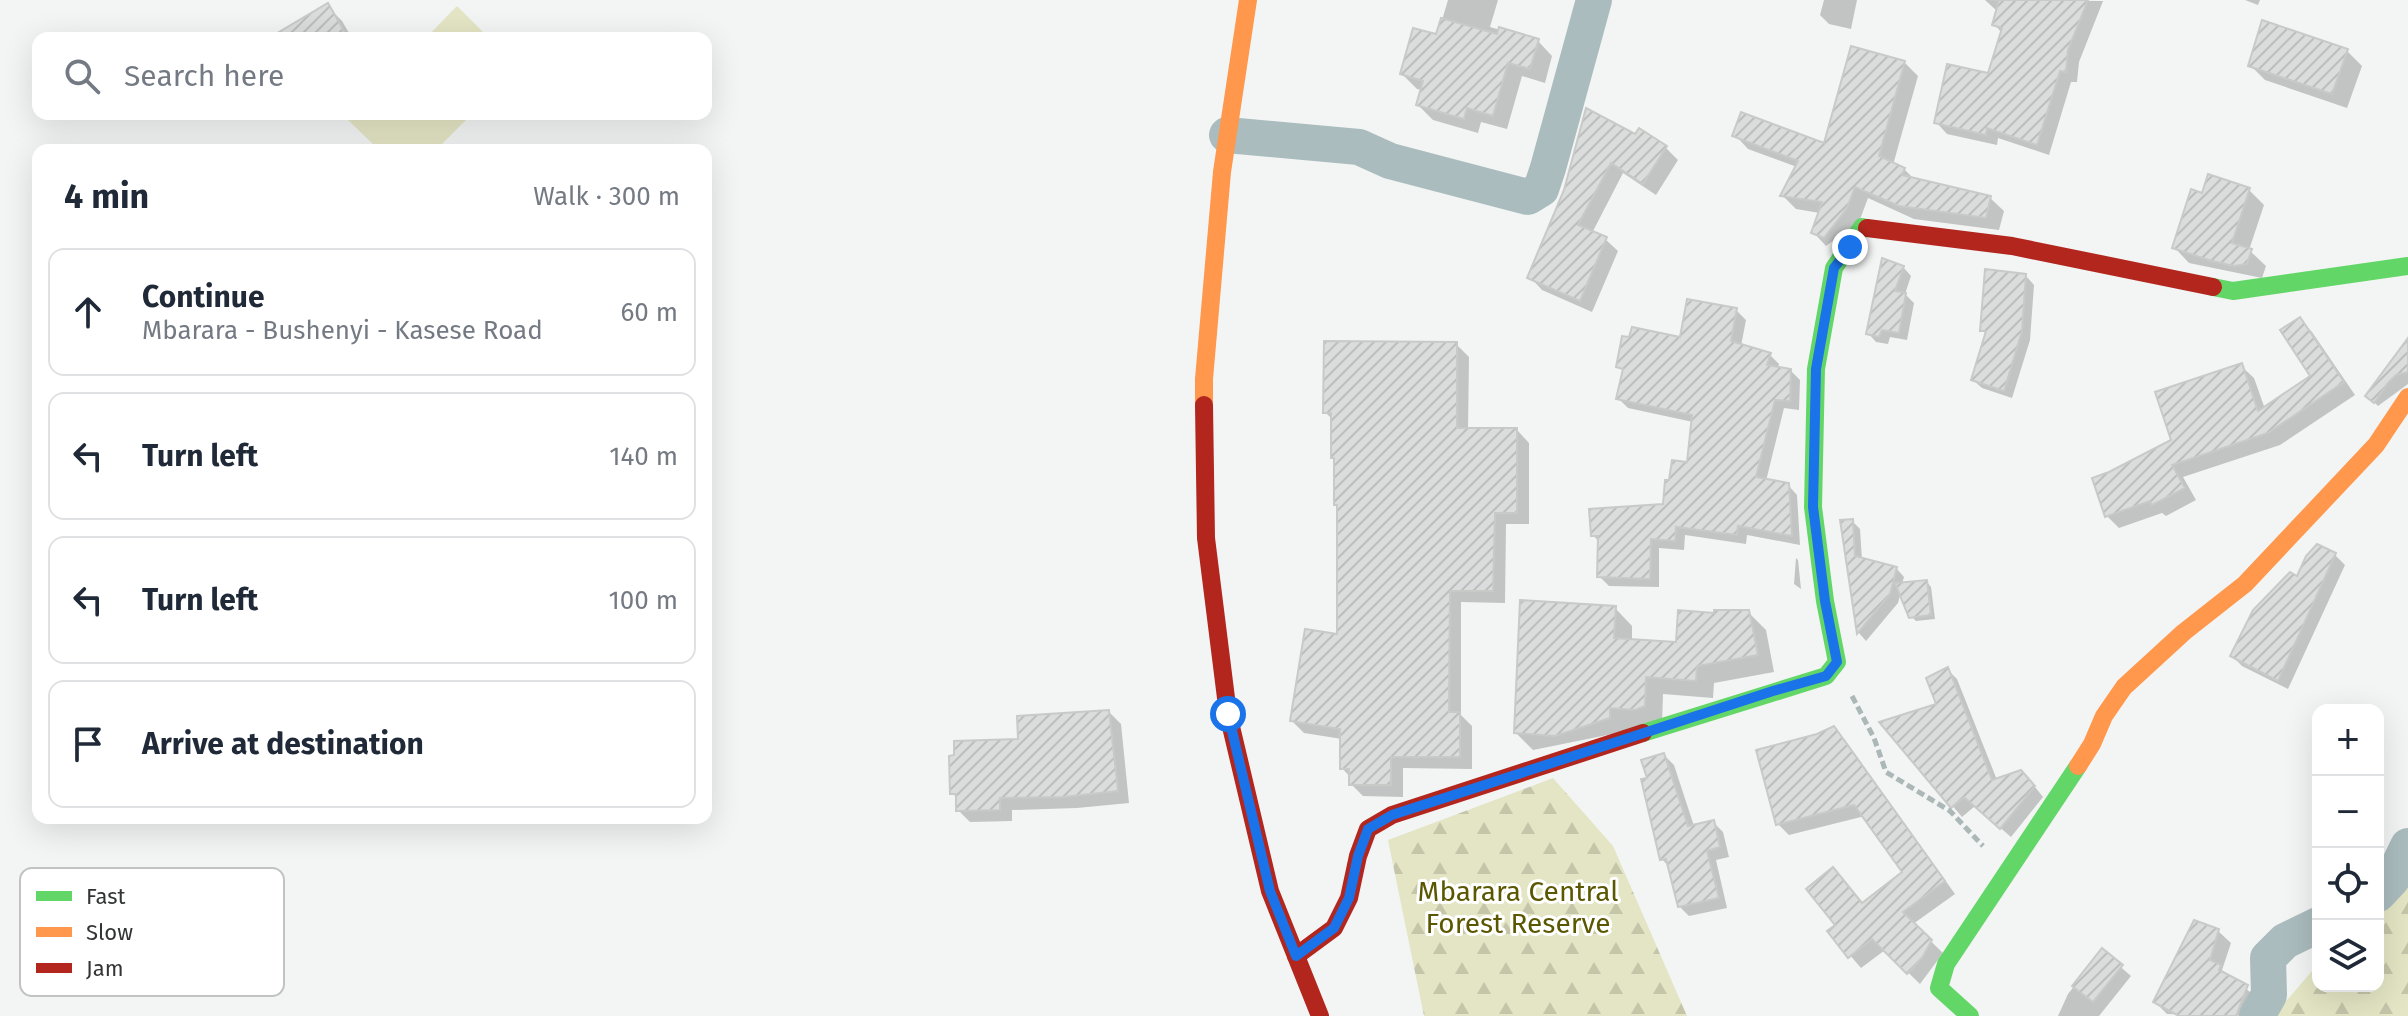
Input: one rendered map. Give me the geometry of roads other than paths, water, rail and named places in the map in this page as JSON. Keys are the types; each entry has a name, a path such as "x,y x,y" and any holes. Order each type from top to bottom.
{"street":[{"path":"1248,0 1227,135 1204,379 1206,538 1228,714 1270,891 1320,1016"},
{"path":"1227,135 1359,147 1390,161 1528,197 1541,189 1594,0"},
{"path":"1296,956 1334,928 1349,898 1358,856 1368,829 1392,815 1826,676 1837,662 1825,601 1813,507 1816,369 1834,268 1862,227 2012,246 2233,291 2408,266"},
{"path":"1970,1016 1943,994 1939,980 1946,964 2092,744 2104,716 2124,687 2184,632 2245,584 2376,445 2408,397"},
{"path":"2384,888 2392,879 2408,846"},
{"path":"2257,1016 2269,995 2268,958 2285,941 2312,928"}],"park label":[{"name":"Mbarara Central Forest Reserve","path":"1518,907"}]}
